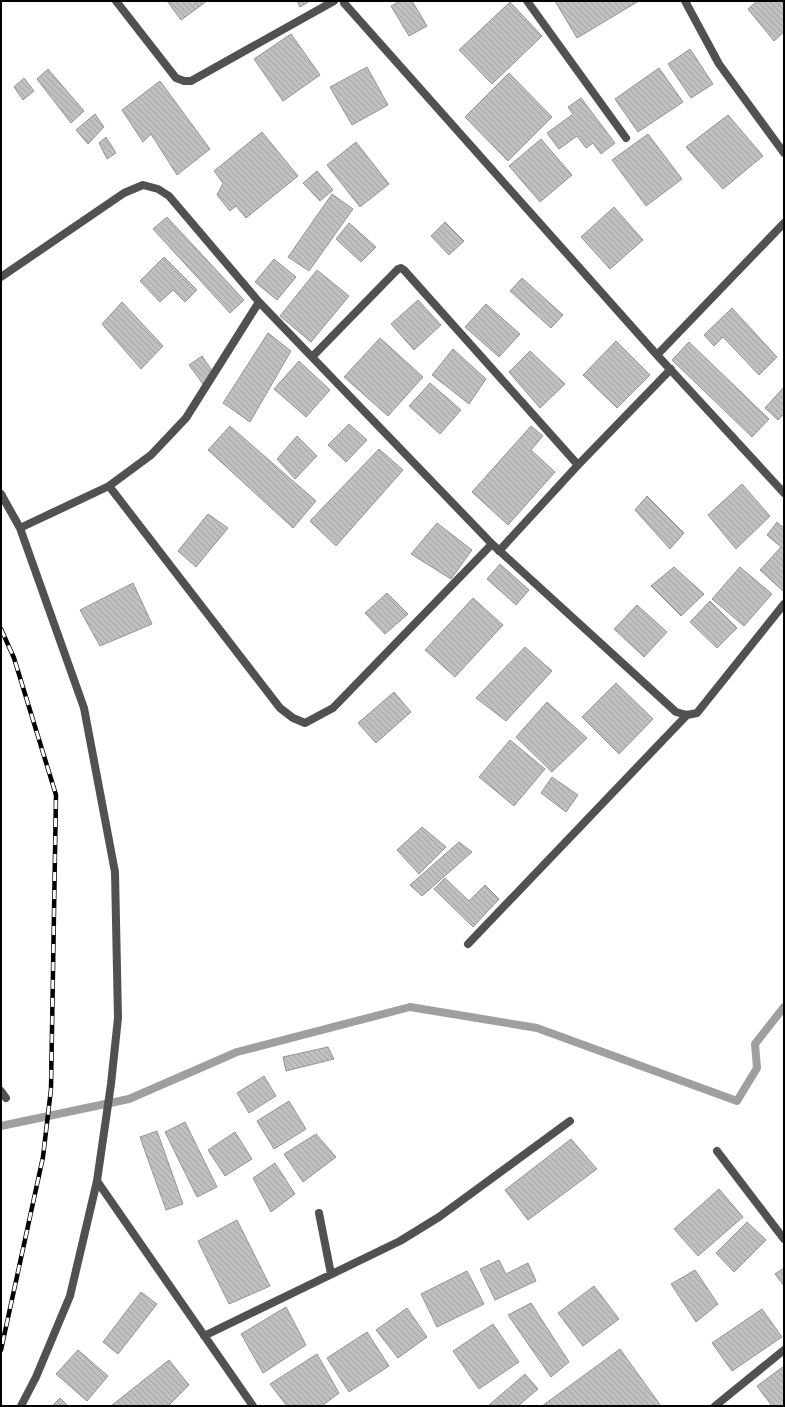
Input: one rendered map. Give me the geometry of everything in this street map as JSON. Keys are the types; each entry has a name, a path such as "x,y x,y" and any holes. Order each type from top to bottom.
{"street":[{"path":"116,1 176,78 184,81 191,81 334,1"},
{"path":"344,1 349,9 657,355 784,493"},
{"path":"528,1 626,138"},
{"path":"685,1 719,64 784,153"},
{"path":"1,277 124,193 143,185 158,189 168,196 259,302 492,544 676,712 687,715 697,713 784,604"},
{"path":"657,355 784,223"},
{"path":"312,357 398,269 401,268 578,465"},
{"path":"20,528 109,486 152,455 186,418 259,302"},
{"path":"499,551 578,465 671,369"},
{"path":"109,486 280,708 294,718 306,723 333,708 492,544"},
{"path":"1,494 20,528 84,708 115,872 118,1018 105,1132 96,1181 70,1296 36,1377 21,1406"},
{"path":"468,944 687,715"},
{"path":"1,1091 6,1098"},
{"path":"204,1336 400,1241 439,1217 570,1121"},
{"path":"717,1151 784,1239"},
{"path":"96,1181 253,1406"},
{"path":"318,1213 331,1274"},
{"path":"716,1406 784,1350"}],"building":[{"path":"167,1 207,1 181,20"},
{"path":"297,1 310,1 300,7"},
{"path":"400,1 412,1 427,26 409,36 391,6"},
{"path":"555,1 639,1 577,38"},
{"path":"757,1 784,1 784,32 774,41 748,9"},
{"path":"510,2 542,36 492,84 459,50"},
{"path":"291,34 320,75 283,101 254,59"},
{"path":"690,49 713,84 691,98 668,64"},
{"path":"367,67 388,105 352,125 330,87"},
{"path":"659,68 683,102 638,132 615,99"},
{"path":"48,69 84,111 71,123 37,79"},
{"path":"509,73 552,117 508,161 465,117"},
{"path":"24,78 34,91 23,100 14,87"},
{"path":"160,81 210,149 177,175 151,134 143,142 122,110"},
{"path":"581,98 615,143 601,154 593,143 586,148 577,136 559,149 547,133 573,114 568,107"},
{"path":"95,114 104,127 88,144 76,130"},
{"path":"728,115 763,156 723,189 686,147"},
{"path":"262,132 298,176 246,218 236,206 230,211 217,195 223,183 214,171"},
{"path":"648,134 682,179 646,206 612,160"},
{"path":"106,137 116,153 107,159 99,143"},
{"path":"541,139 572,175 540,202 509,166"},
{"path":"356,142 389,184 360,207 327,165"},
{"path":"317,171 333,190 320,201 303,183"},
{"path":"332,194 353,209 309,271 288,257"},
{"path":"614,207 643,240 610,269 581,237"},
{"path":"167,217 244,300 230,313 153,229"},
{"path":"445,222 464,241 449,255 431,236"},
{"path":"349,223 376,247 361,262 336,239"},
{"path":"164,257 197,290 185,302 173,290 160,302 140,281"},
{"path":"274,259 296,277 277,300 255,282"},
{"path":"317,270 349,296 311,342 280,316"},
{"path":"522,278 563,315 551,328 510,291"},
{"path":"418,300 441,325 414,350 391,324"},
{"path":"122,302 163,346 141,369 102,324"},
{"path":"486,304 520,334 499,357 465,327"},
{"path":"732,308 777,357 759,375 723,337 714,346 704,335"},
{"path":"268,333 291,351 250,422 223,403"},
{"path":"380,338 423,377 388,416 344,377"},
{"path":"616,341 650,375 617,408 583,375"},
{"path":"689,342 769,419 752,437 672,360"},
{"path":"453,349 486,379 469,404 432,375"},
{"path":"530,351 565,384 540,408 509,372"},
{"path":"202,356 213,372 203,384 189,365"},
{"path":"299,361 330,390 306,417 274,389"},
{"path":"430,383 461,410 440,434 409,406"},
{"path":"784,387 784,414 778,420 765,408"},
{"path":"349,424 367,440 346,462 328,445"},
{"path":"230,426 316,501 293,528 208,450"},
{"path":"531,426 543,436 531,450 555,472 508,525 472,492"},
{"path":"297,436 317,456 295,479 277,459"},
{"path":"379,449 403,470 336,546 310,521"},
{"path":"742,484 770,516 736,549 708,515"},
{"path":"647,496 684,533 670,549 635,510"},
{"path":"208,514 228,528 196,567 178,551"},
{"path":"777,522 784,528 784,592 760,570 781,547 767,535"},
{"path":"437,523 472,550 451,579 411,554"},
{"path":"500,564 529,590 516,605 487,579"},
{"path":"674,567 704,594 681,616 651,586"},
{"path":"740,567 772,594 744,626 712,599"},
{"path":"133,583 152,624 100,646 80,610"},
{"path":"387,593 408,614 385,634 365,613"},
{"path":"473,598 503,625 455,677 425,650"},
{"path":"710,601 737,628 717,648 690,622"},
{"path":"637,605 667,632 644,657 614,629"},
{"path":"525,647 552,671 506,721 476,698"},
{"path":"616,683 653,719 619,754 582,717"},
{"path":"394,692 411,712 376,743 358,723"},
{"path":"547,702 587,738 552,772 516,737"},
{"path":"510,740 545,769 514,806 479,777"},
{"path":"552,777 578,795 566,812 541,793"},
{"path":"422,827 446,847 419,874 397,850"},
{"path":"459,842 472,852 422,896 410,885"},
{"path":"445,878 469,901 485,885 499,899 473,927 434,889"},
{"path":"328,1047 334,1059 286,1071 283,1057"},
{"path":"264,1076 276,1096 249,1113 237,1093"},
{"path":"289,1101 306,1129 274,1149 257,1121"},
{"path":"185,1122 217,1187 197,1197 165,1132"},
{"path":"157,1131 183,1204 166,1210 140,1137"},
{"path":"235,1132 252,1159 225,1176 208,1150"},
{"path":"316,1134 336,1157 303,1182 284,1154"},
{"path":"571,1139 597,1169 528,1220 505,1190"},
{"path":"275,1163 295,1194 271,1212 253,1178"},
{"path":"719,1189 743,1217 698,1256 674,1229"},
{"path":"237,1220 270,1286 229,1304 198,1241"},
{"path":"747,1222 766,1240 734,1272 716,1253"},
{"path":"499,1260 506,1274 528,1263 536,1281 495,1300 480,1269"},
{"path":"784,1268 784,1286 775,1274"},
{"path":"695,1270 718,1304 696,1322 671,1284"},
{"path":"467,1271 484,1304 437,1327 421,1294"},
{"path":"594,1286 619,1319 583,1346 558,1313"},
{"path":"141,1292 157,1304 118,1354 103,1342"},
{"path":"531,1303 569,1362 551,1377 508,1315"},
{"path":"286,1307 306,1345 263,1373 241,1334"},
{"path":"407,1308 427,1337 398,1358 376,1330"},
{"path":"762,1309 782,1337 732,1371 712,1343"},
{"path":"493,1324 519,1362 479,1389 453,1351"},
{"path":"367,1332 389,1366 349,1392 327,1358"},
{"path":"620,1349 661,1406 542,1406"},
{"path":"78,1350 108,1376 87,1401 56,1374"},
{"path":"317,1354 339,1393 322,1406 287,1406 270,1384"},
{"path":"169,1360 189,1385 168,1406 111,1406"},
{"path":"784,1366 784,1406 772,1406 757,1386"},
{"path":"525,1374 538,1389 518,1406 489,1405"},
{"path":"60,1398 68,1406 52,1406"}],"waterway":[{"path":"1,1126 129,1099 237,1052 410,1007 537,1028 737,1101 757,1068 755,1044 784,1007"}],"railway":[{"path":"1,629 14,658 56,795 51,1089 43,1157 1,1350"}]}
